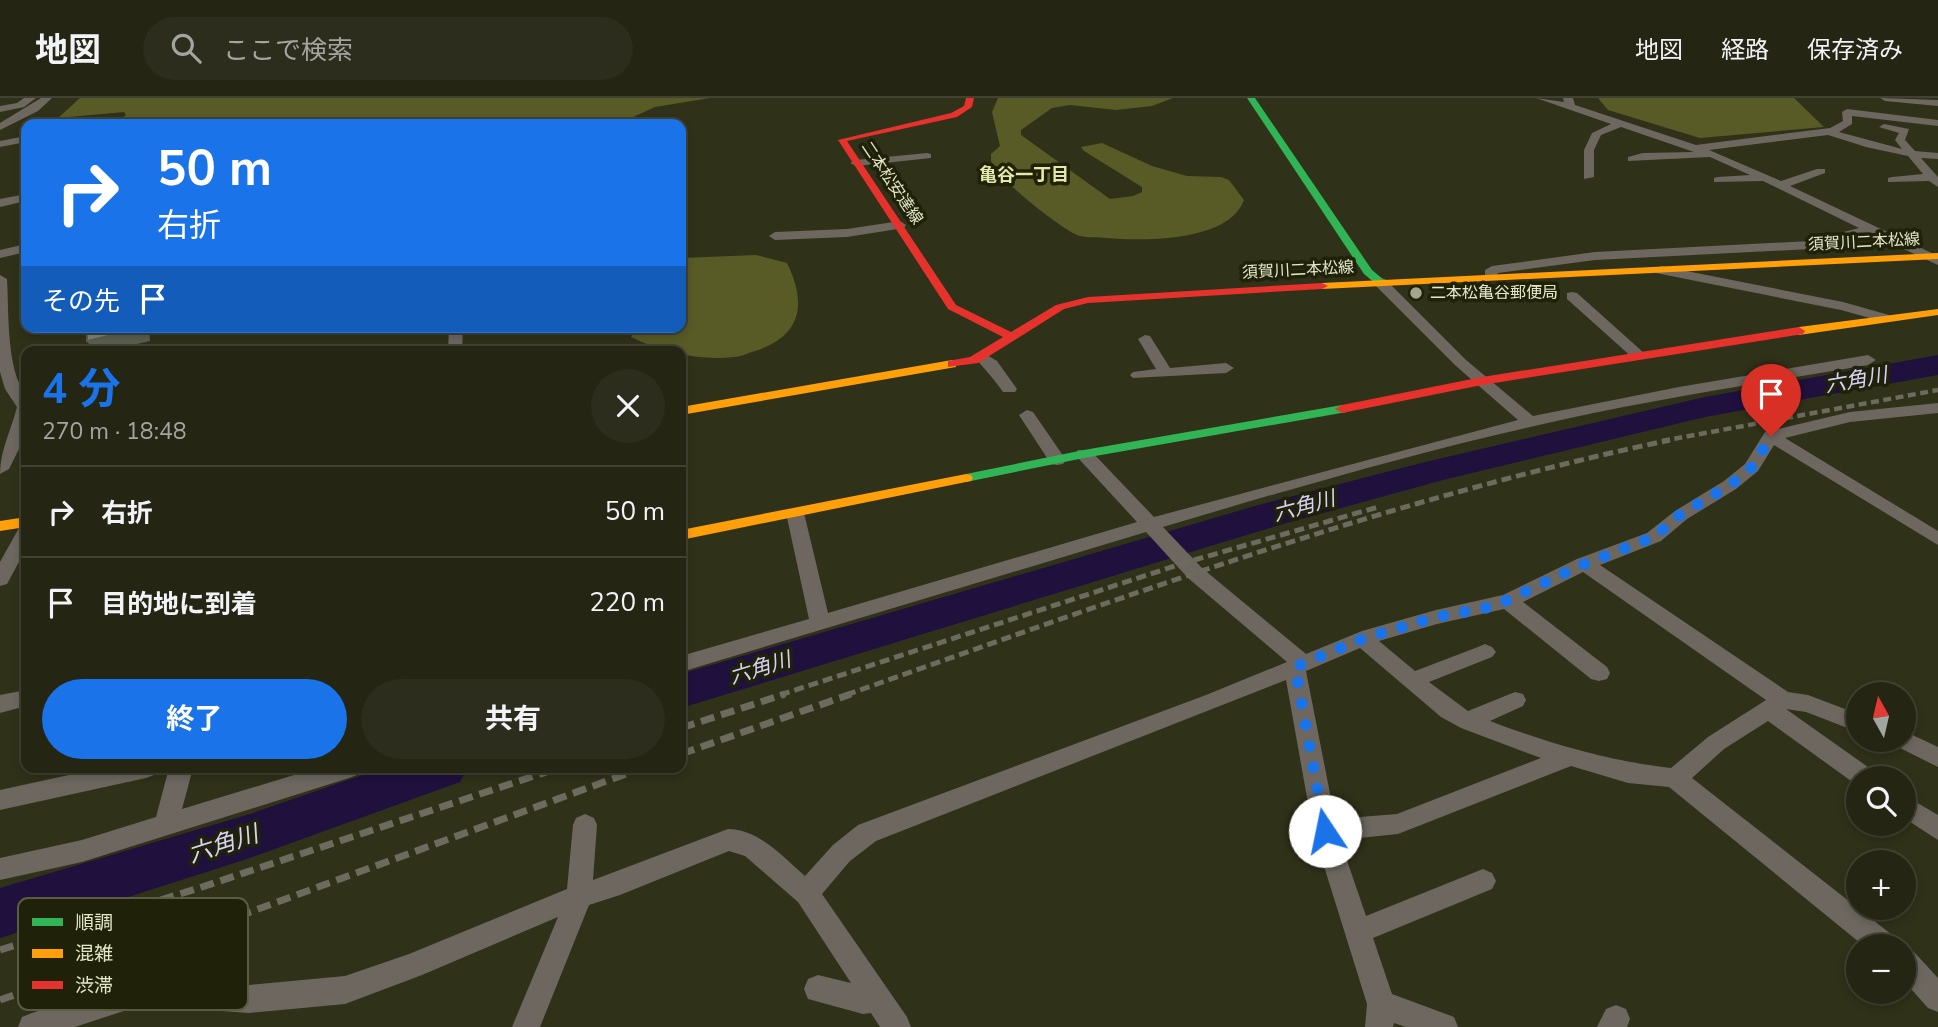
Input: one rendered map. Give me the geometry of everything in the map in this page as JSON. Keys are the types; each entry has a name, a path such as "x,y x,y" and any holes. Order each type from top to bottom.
{"main road":[{"name":"二本松安達線","path":"970,98 968,107 954,115 846,138 843,142 952,307 1012,337"},
{"path":"1251,98 1368,272 1380,282"},
{"name":"須賀川二本松線","path":"686,410 909,373 982,357 1060,307 1080,301 1490,276 1935,257"},
{"path":"686,534 1084,454 1312,415 1482,381 1884,317 1938,312"},
{"path":"0,526 21,523"}],"street":[{"path":"0,109 20,105 32,98"},
{"path":"0,127 34,109 47,98"},
{"path":"1541,98 1570,103 1714,155 1869,229 1935,257"},
{"path":"1885,101 1938,103"},
{"path":"1885,101 1938,113"},
{"path":"1876,115 1885,101"},
{"path":"1847,120 1847,112 1938,123"},
{"path":"1697,149 1829,132 1847,120 1905,131 1900,140 1935,180"},
{"path":"1588,177 1589,150 1597,133 1623,124"},
{"path":"1829,132 1853,141 1911,155 1938,156"},
{"path":"0,144 21,140"},
{"path":"1632,159 1643,156 1714,155"},
{"path":"856,163 927,156"},
{"path":"1779,186 1821,171"},
{"path":"1718,180 1765,178"},
{"path":"1892,180 1935,180"},
{"path":"0,203 21,199"},
{"path":"778,253 779,236 847,233 900,225"},
{"path":"1490,276 1492,270 1562,259 1811,245 1869,229"},
{"path":"0,254 21,249"},
{"path":"1661,270 1843,306 1884,317"},
{"path":"0,279 5,366 13,389 21,398"},
{"path":"1380,282 1482,381 1530,422"},
{"path":"1572,296 1639,356"},
{"path":"1145,339 1166,373"},
{"path":"982,357 992,364 1009,388"},
{"path":"686,663 1147,524 1380,458 1530,422 1679,391 1868,360"},
{"path":"1138,375 1226,368"},
{"path":"807,894 821,873 867,833 1214,701 1362,639 1436,617 1508,601 1584,564 1654,537 1681,514 1730,485 1752,467 1771,436 1850,417 1938,408"},
{"path":"1908,411 1938,425"},
{"path":"1027,415 1057,460"},
{"path":"0,469 18,435 21,423"},
{"path":"1771,436 1938,539"},
{"path":"1084,454 1147,524 1214,591 1299,665 1325,831 1358,932 1380,1016 1444,1027"},
{"path":"795,513 820,623"},
{"path":"0,579 21,541"},
{"path":"1584,564 1683,629 1851,766"},
{"path":"1508,601 1599,673"},
{"path":"1362,639 1450,711 1467,721 1525,744 1569,757 1628,773 1675,778 1870,934"},
{"path":"1413,680 1485,652"},
{"path":"0,704 21,699"},
{"path":"1467,721 1515,700"},
{"path":"1675,778 1716,743 1776,705 1808,704 1846,718"},
{"path":"1916,746 1938,758"},
{"path":"1325,831 1398,824 1569,757"},
{"path":"0,800 123,773"},
{"path":"166,825 180,773"},
{"path":"0,870 82,851 333,773"},
{"path":"1916,813 1938,829"},
{"path":"526,1027 579,896 585,825"},
{"path":"248,999 345,990 579,896 636,878 728,840 738,840 754,848 807,894 897,1027"},
{"path":"1358,932 1483,881"},
{"path":"1916,974 1938,998"},
{"path":"818,989 863,1000 878,999"},
{"path":"32,1027 84,1010"}],"green space":[{"path":"80,98 710,98 655,107 631,119 121,119 126,115 124,112 58,118"},
{"path":"998,98 1173,98 1152,106 1116,110 1070,105 1052,108 1021,130 1021,135 1110,199 1133,196 1142,192 1142,187 1081,147 1102,143 1152,166 1187,176 1221,177 1229,180 1244,200 1235,214 1221,224 1184,236 1142,239 1090,237 1072,233 1010,185 994,167 991,154 1000,146 992,112"},
{"path":"1598,98 1794,98 1824,127 1700,138 1608,110"},
{"path":"756,255 787,263 797,292 798,305 791,327 771,345 739,356 721,358 686,354 686,346 653,346 631,337 633,333 686,333 686,258"}],"building":[{"path":"87,333 121,333 87,341"}],"waterway":[{"name":"六角川","path":"686,690 1269,515 1434,471 1705,407 1938,365"},
{"name":"六角川","path":"49,898 250,836 429,773"},
{"name":"六角川","path":"0,913 18,907"}],"railway":[{"path":"1662,441 1938,390"},
{"path":"846,695 1152,588 1357,521 1565,464 1670,440"},
{"path":"780,695 1184,563 1378,507"},
{"path":"686,726 785,694"},
{"path":"686,752 851,694"},
{"path":"167,898 543,773"},
{"path":"248,913 628,773"},
{"path":"0,950 18,944"},
{"path":"0,1000 18,994"}],"traffic: fast":[{"path":"1251,98 1368,272 1380,282"},
{"path":"966,478 1084,454 1342,409"}],"traffic: slow":[{"path":"1322,286 1938,256"},
{"path":"1799,331 1938,312"},
{"path":"686,410 952,364"},
{"path":"686,534 966,478"},
{"path":"0,526 21,523"}],"traffic: jam":[{"path":"970,98 968,107 954,115 842,140 952,307 1012,337"},
{"path":"952,364 974,360 1060,307 1088,300 1322,286"},
{"path":"1342,409 1482,381 1799,331"}],"place":[{"name":"二本松亀谷郵便局","path":"1416,293"}],"district":[{"name":"亀谷一丁目","path":"1024,175"}],"route":[{"path":"1325,831 1295,667 1362,639 1436,617 1495,606 1584,564 1654,537 1681,514 1730,485 1752,467 1771,436"}]}
